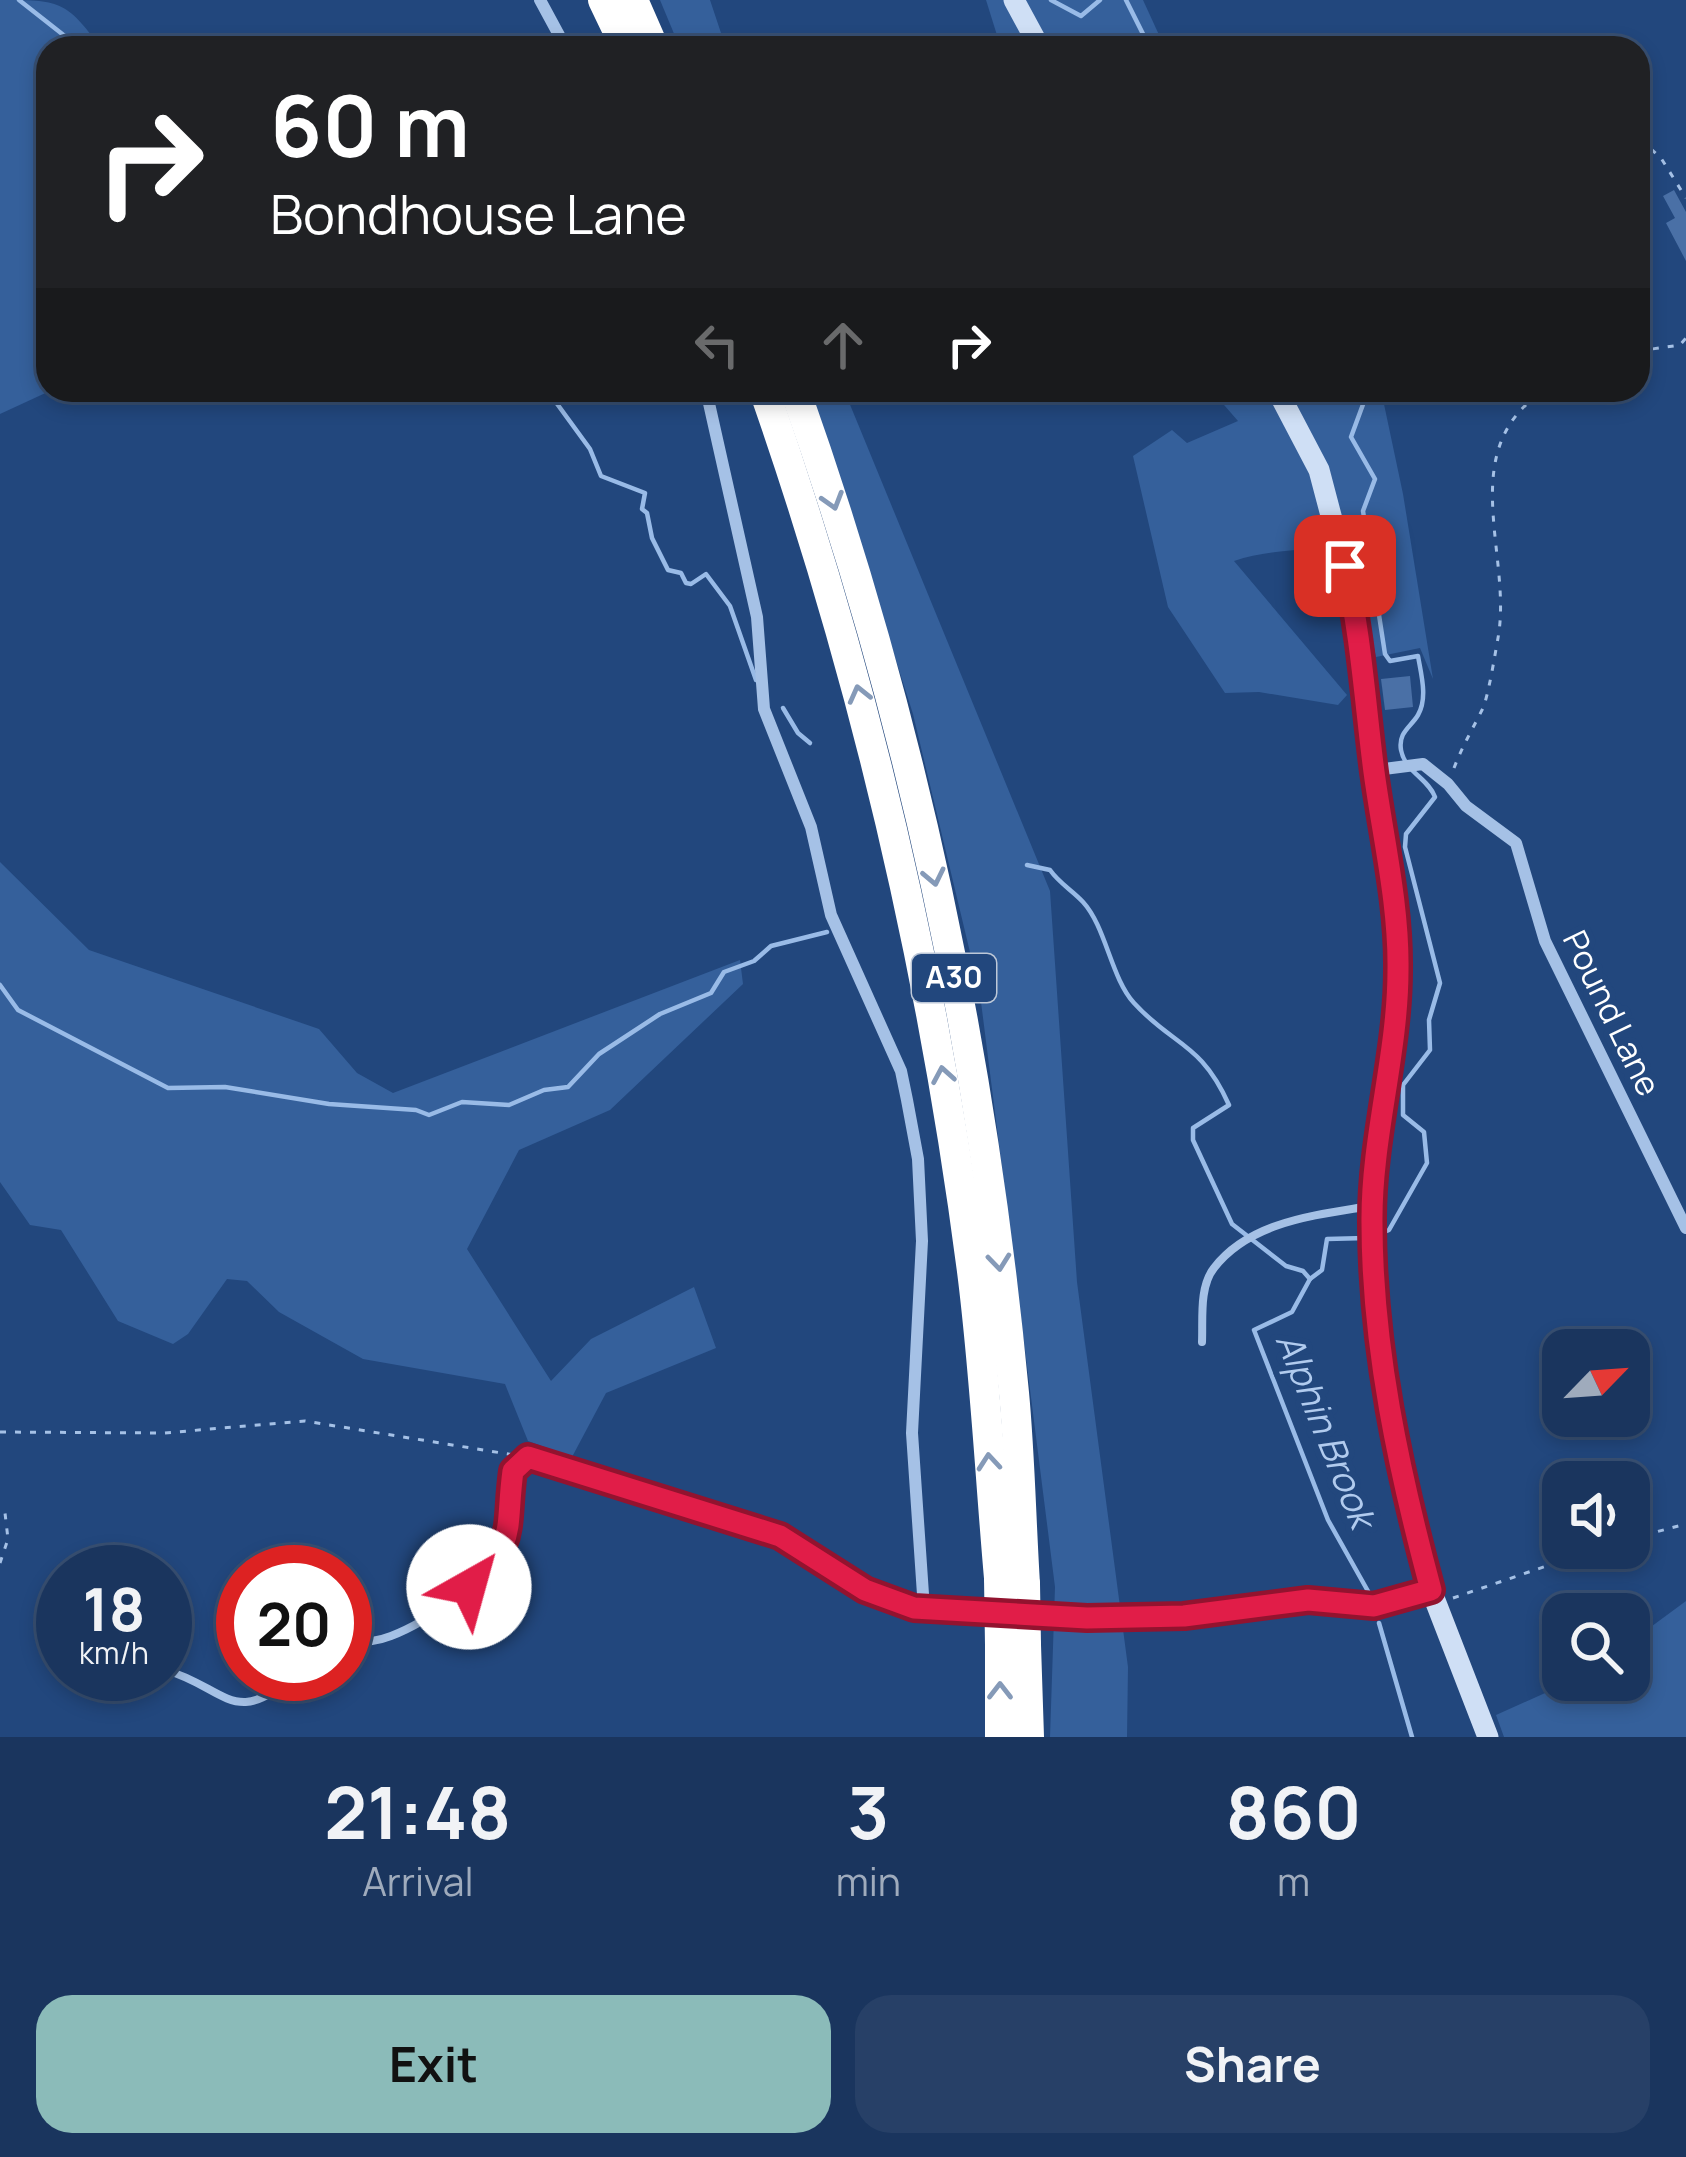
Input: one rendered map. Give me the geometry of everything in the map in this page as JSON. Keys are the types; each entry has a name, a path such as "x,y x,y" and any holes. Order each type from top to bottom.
{"highway":[{"path":"603,0 620,36"},
{"path":"633,0 649,36"},
{"name":"A30","path":"768,402 849,655 916,934 945,1085 1012,1581"},
{"name":"A30","path":"799,402 896,718 940,908 995,1222 1014,1397 1013,1645 1000,1737"},
{"name":"A30","path":"1013,1645 1029,1737"}],"street":[{"path":"540,0 560,36"},
{"path":"1013,0 1033,36"},
{"path":"709,402 758,617 764,709 811,827 831,915 901,1071 908,1100 918,1160 922,1241 912,1433 924,1609"},
{"path":"1283,402 1319,470 1337,532 1364,671 1397,922 1398,972 1372,1215 1388,1396 1431,1590 1488,1737"},
{"name":"Pound Lane","path":"1374,770 1423,764 1466,806 1516,843 1545,941 1686,1228"},
{"path":"528,1457 780,1536 865,1590 924,1609 1087,1618 1184,1616 1308,1600 1374,1606 1431,1590"}],"lane":[{"path":"1202,1342 1204,1292 1212,1269 1240,1246 1280,1224 1372,1215"},
{"path":"372,1639 393,1636 490,1568 509,1531 513,1471 528,1457"}],"path":[{"path":"1650,149 1686,198"},
{"path":"1650,348 1680,344 1686,338"},
{"path":"1448,784 1470,726 1484,708 1500,598 1490,488 1506,431 1526,402"},
{"path":"0,1432 164,1433 305,1421 528,1457"},
{"path":"0,1563 8,1539 5,1513"},
{"path":"1650,1533 1686,1524"},
{"path":"1431,1590 1454,1598 1542,1568"}],"shaded area":[{"path":"0,0 36,1 60,6 92,36 36,36 36,397 0,414"},
{"path":"660,0 710,0 722,36 675,36"},
{"path":"986,0 1143,0 1160,36 997,36"},
{"path":"814,402 849,402 1050,891 1077,1282 1128,1667 1127,1737 1050,1737 1055,1587 980,994 913,714"},
{"path":"1221,402 1384,402 1433,679 1420,648 1376,657 1350,541 1234,561 1347,695 1338,705 1259,692 1225,693 1168,607 1133,456 1172,430 1187,443 1238,421"},
{"path":"0,862 89,950 319,1029 357,1073 393,1093 740,960 743,984 610,1110 519,1150 467,1249 551,1381 591,1339 694,1287 716,1348 606,1393 572,1457 528,1441 505,1384 363,1359 279,1312 247,1281 227,1279 188,1334 173,1344 118,1321 61,1230 30,1225 0,1182"},
{"path":"1686,1601 1686,1737 1504,1737 1496,1715 1542,1694 1542,1701 1650,1701 1650,1628"}],"building":[{"path":"1674,190 1686,212 1686,261 1666,223 1675,218 1663,196"},
{"path":"1410,676 1413,707 1385,710 1381,679"}],"waterway":[{"path":"19,0 65,36"},
{"name":"Alphin Brook","path":"1051,0 1081,16 1100,0"},
{"name":"Alphin Brook","path":"1126,0 1144,36"},
{"path":"556,402 590,449 601,476 645,493 642,509 668,570 681,573 691,584 706,574 730,606 756,680"},
{"name":"Alphin Brook","path":"1364,402 1351,437 1375,479 1363,511 1385,654 1390,661 1418,656 1422,678 1421,708 1403,734 1401,750 1435,797 1406,834 1405,847 1440,983 1429,1020 1430,1050 1403,1085 1403,1115 1424,1132 1427,1163 1389,1230 1377,1235"},
{"path":"783,708 810,743"},
{"path":"1027,865 1050,870 1083,902 1126,993 1208,1069 1229,1105 1193,1128 1193,1140 1232,1224 1310,1279"},
{"path":"0,985 18,1010 168,1088 225,1087 429,1115 462,1102 509,1105 544,1090 568,1087 599,1054 660,1014 711,993 724,972 754,961 771,946 827,932"},
{"name":"Alphin Brook","path":"1366,1238 1327,1239 1322,1270 1310,1279 1292,1312 1254,1330 1328,1520 1369,1593"},
{"name":"Alphin Brook","path":"1379,1623 1412,1737"}],"route":[{"path":"469,1587 502,1550 512,1511 513,1471 528,1457 780,1536 865,1590 914,1608 1087,1618 1184,1616 1308,1600 1374,1606 1431,1590 1388,1396 1372,1251 1372,1206 1395,1020 1397,922 1364,671 1345,566"}]}
